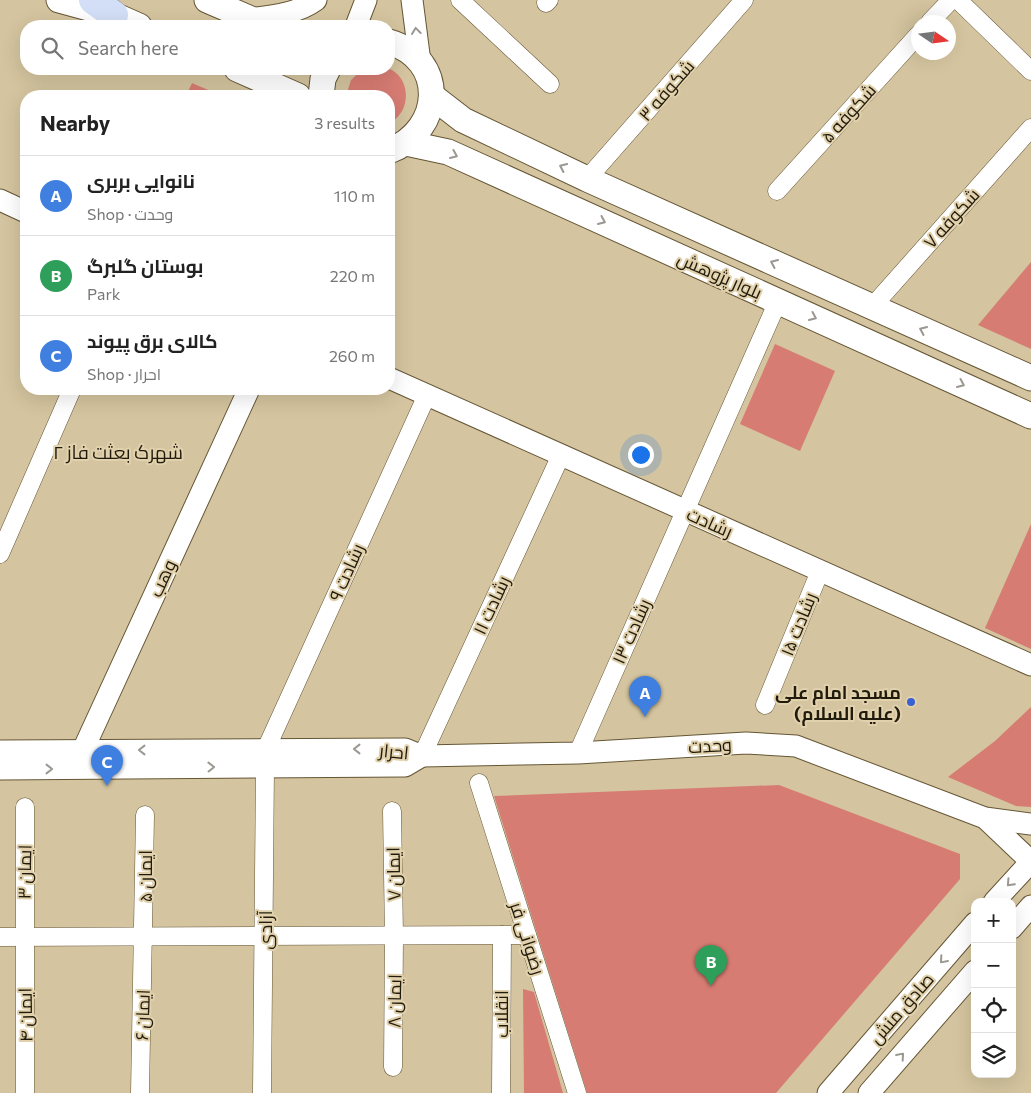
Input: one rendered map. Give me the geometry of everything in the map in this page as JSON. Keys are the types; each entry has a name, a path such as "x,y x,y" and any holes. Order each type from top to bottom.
{"main road":[{"path":"59,0 114,15 125,20"},
{"path":"93,0 114,15"},
{"path":"207,0 253,20"},
{"path":"395,45 407,50 420,62 429,78 432,96 429,114 420,131 398,147"},
{"path":"251,75 284,90"},
{"path":"321,90 325,75"},
{"name":"بلوار پژوهش","path":"432,96 463,120 587,179 1031,378"},
{"name":"بلوار پژوهش","path":"398,147 448,152 1031,416"}],"street":[{"path":"265,20 308,6 316,0"},
{"path":"358,20 366,0"},
{"path":"412,0 420,62"},
{"path":"460,0 550,84"},
{"name":"شکوفه ۳","path":"587,179 744,0"},
{"path":"936,15 950,0"},
{"path":"958,0 1031,71"},
{"name":"شکوفه ۵","path":"777,191 911,43"},
{"name":"شکوفه ۷","path":"872,307 1031,128"},
{"path":"0,200 20,209"},
{"name":"رشادت ۱۳","path":"578,753 778,301"},
{"name":"رشادت","path":"395,381 1031,665"},
{"path":"0,554 69,395"},
{"name":"وهب","path":"84,759 246,395"},
{"name":"رشادت ۹","path":"265,758 426,395"},
{"name":"رشادت ۱۱","path":"422,756 561,455"},
{"name":"رشادت ۱۵","path":"765,705 820,571"},
{"name":"وحدت","path":"422,756 578,753 746,743 796,746 985,818 1031,824"},
{"name":"احرار","path":"0,751 84,759 265,758 405,766 422,756"},
{"name":"آزادی","path":"262,1093 265,936 265,758"},
{"name":"احرار","path":"0,769 84,759"},
{"name":"رضوانی فر","path":"479,783 577,1093"},
{"name":"ایمان ۳","path":"24,937 25,807"},
{"name":"ایمان ۷","path":"392,811 394,936"},
{"name":"ایمان ۵","path":"144,936 145,814"},
{"name":"وحدت","path":"985,818 1028,858"},
{"path":"997,898 1028,858"},
{"path":"1016,923 1031,906"},
{"name":"صادق منش","path":"828,1093 971,929"},
{"path":"0,937 527,935"},
{"name":"ایمان ۶","path":"140,1093 144,936"},
{"name":"ایمان ۸","path":"393,1067 394,936"},
{"name":"انقلاب","path":"501,1093 502,936"},
{"name":"ایمان ۴","path":"24,937 26,1093"},
{"name":"صادق منش","path":"869,1093 971,976"}],"shaded area":[{"path":"395,72 403,82 405,90 406,98 401,113 395,120 395,90 348,90 351,80 356,75 395,75"},
{"path":"192,83 208,90 189,90"},
{"path":"1031,262 1031,349 978,325"},
{"path":"775,344 835,371 800,451 740,424"},
{"path":"1031,524 1031,649 985,628"},
{"path":"1031,707 1031,807 1016,806 948,777 995,741"},
{"path":"779,785 960,854 960,879 776,1093 587,1093 494,796"},
{"path":"523,989 534,992 563,1093 524,1093"}],"place":[{"name":"مسجد امام علی (علیه السلام)","path":"911,702"},
{"name":"نانوایی بربری","path":"645,717"},
{"name":"کالای برق پیوند","path":"107,786"},
{"name":"بوستان گلبرگ","path":"711,986"}],"district":[{"name":"شهرک بعثت فاز ۲","path":"118,451"}]}
